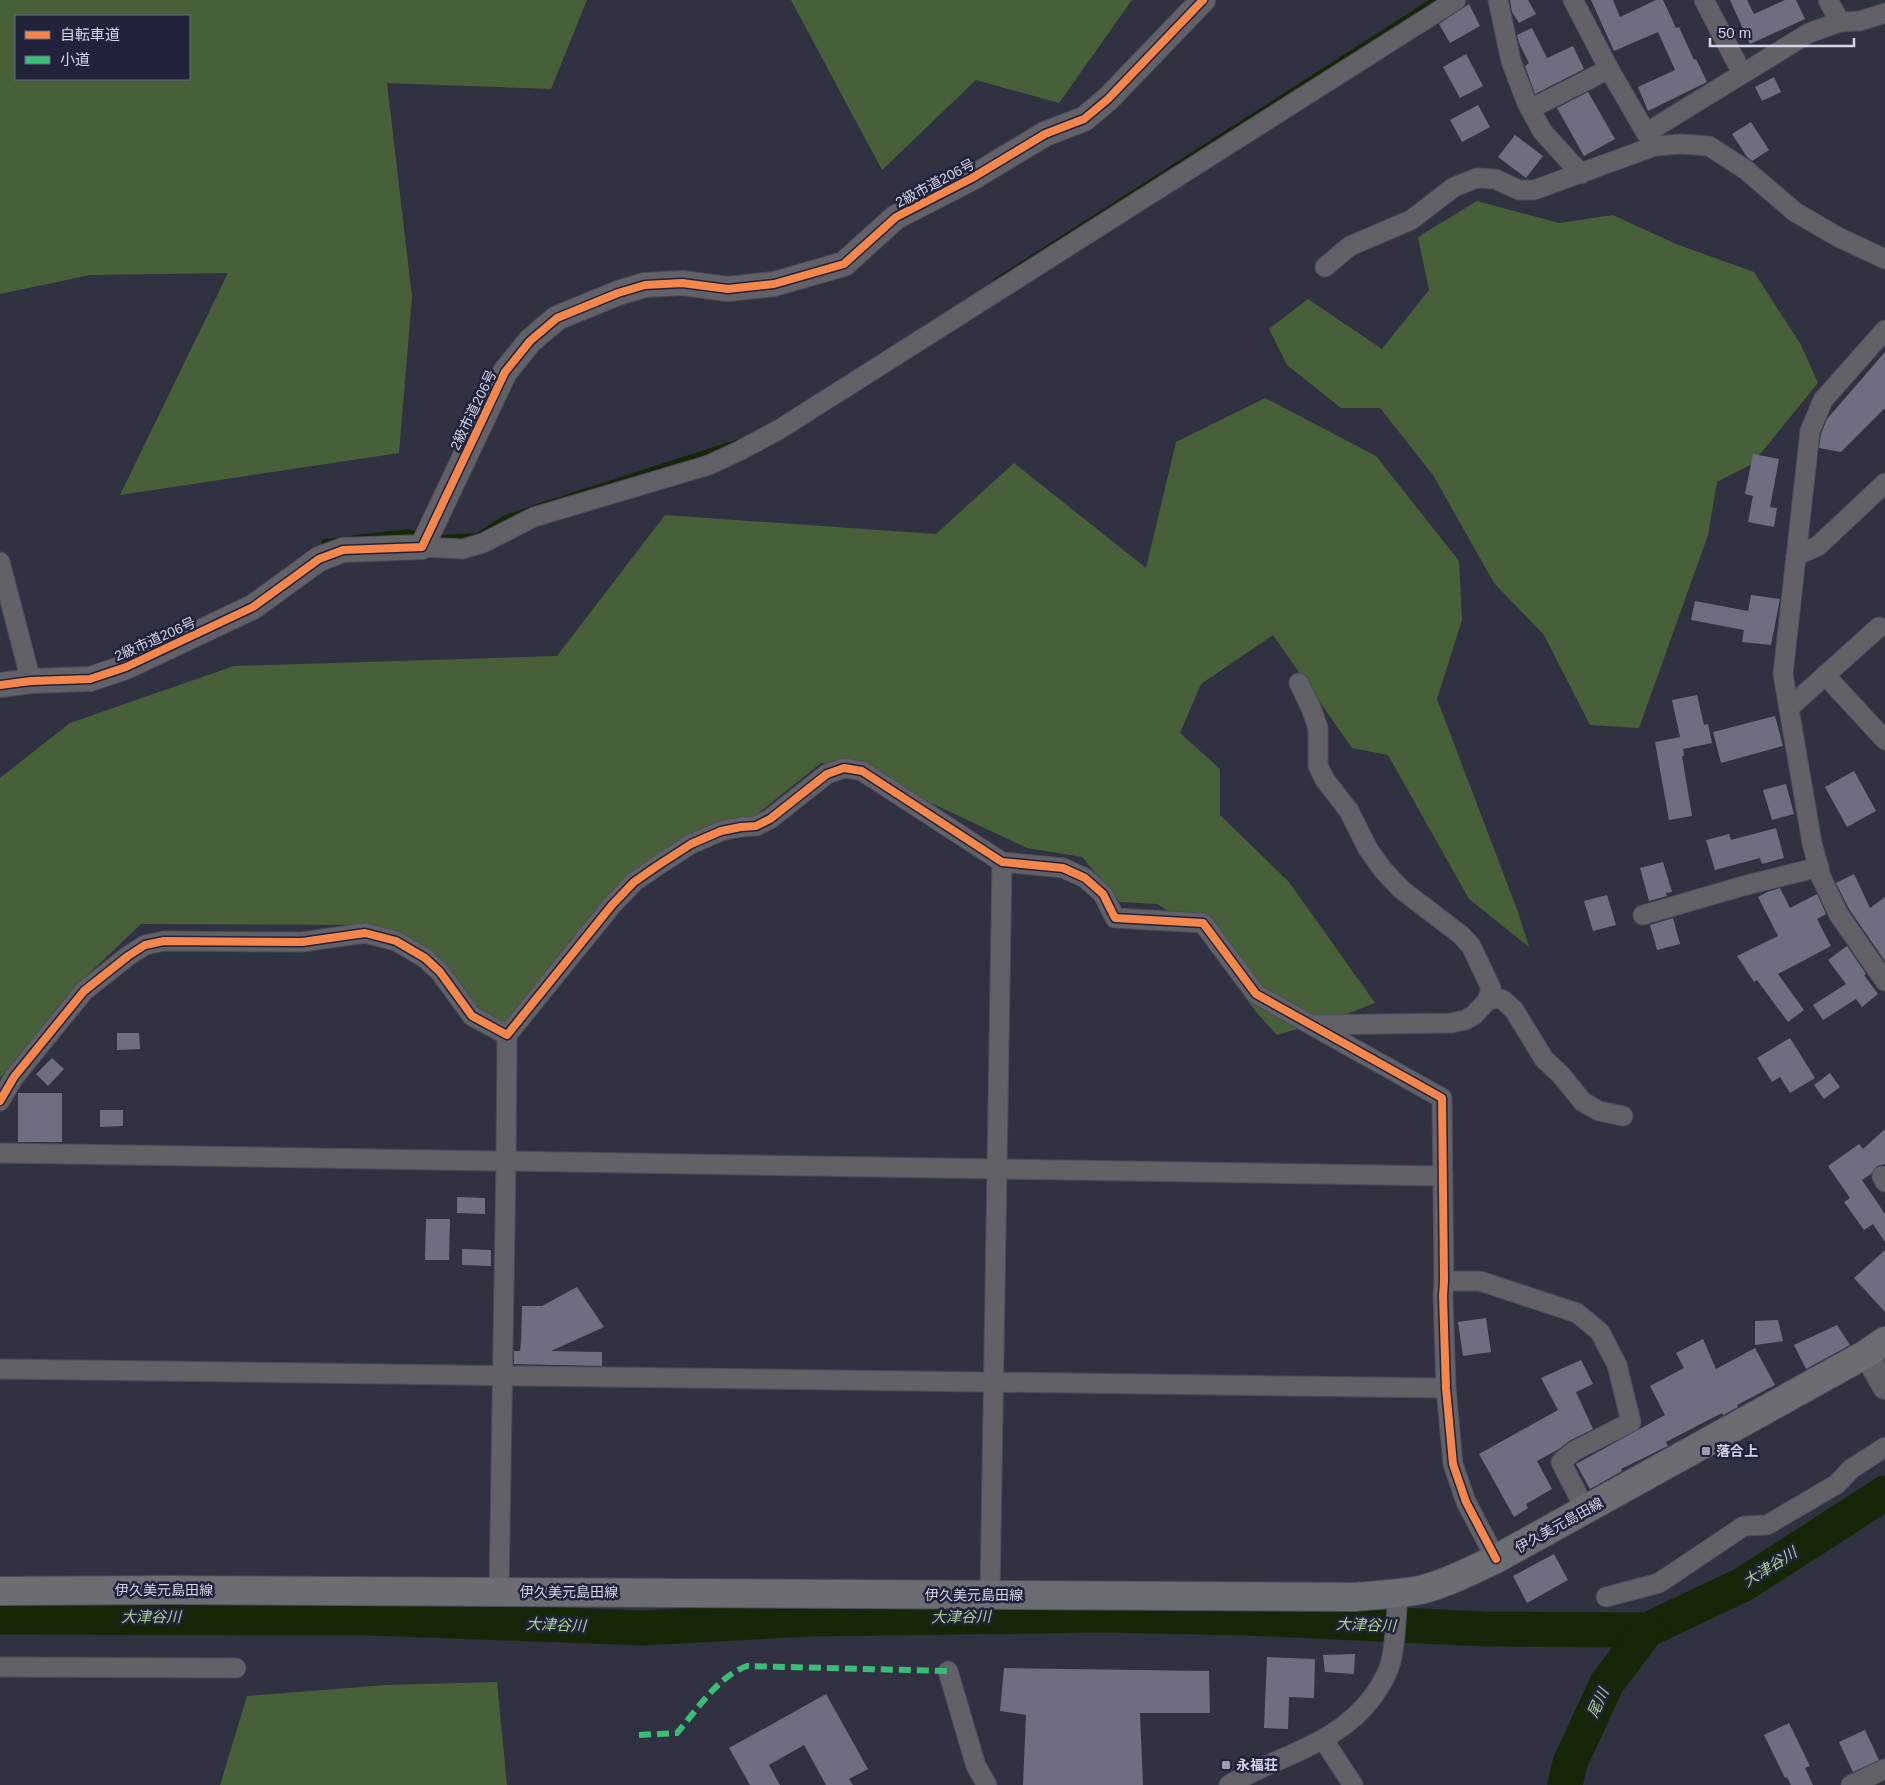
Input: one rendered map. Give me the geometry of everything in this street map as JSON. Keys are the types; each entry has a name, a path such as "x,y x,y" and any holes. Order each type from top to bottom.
{"main road":[{"name":"伊久美元島田線","path":"0,1591 170,1590 990,1595 1354,1598 1397,1602 1496,1559 1586,1511 1875,1347"}],"street":[{"name":"2級市道206号","path":"0,685 30,681 90,679 126,667 253,607 319,558 343,550 422,547 505,372 530,341 556,318 618,292 645,286 682,284 728,289 774,284 844,264 896,217 972,178 1045,134 1084,119 1108,99 1203,0"},
{"path":"422,547 463,549 483,543 534,517 709,464 741,450 780,429 1456,0"},
{"path":"1498,0 1511,61 1530,109 1542,131 1582,174"},
{"path":"1572,0 1650,139"},
{"path":"1704,0 1742,74"},
{"path":"1828,0 1840,22"},
{"path":"1325,267 1350,246 1410,220 1454,187 1477,178 1495,179 1518,190 1534,190 1582,174 1650,139 1742,74 1810,33 1840,22 1860,22 1885,12"},
{"path":"1530,109 1609,69"},
{"path":"1650,139 1709,146 1746,170 1795,212 1838,237 1885,259"},
{"path":"1883,974 1839,914 1821,877 1812,842 1783,674 1810,431 1823,400 1885,330"},
{"path":"1796,556 1818,546 1885,484"},
{"path":"0,562 30,681"},
{"path":"1789,708 1879,627"},
{"path":"1825,675 1885,740"},
{"path":"1298,683 1311,708 1318,728 1318,766 1325,780 1349,811 1368,849 1383,870 1402,890 1461,935 1471,946 1492,988 1488,1001"},
{"path":"499,1592 507,1035 612,905 634,882 691,844 721,831 756,826 770,819 827,774 844,768 862,771 1002,862 1063,868 1085,878 1103,894 1115,918 1203,923 1256,994 1442,1098 1443,1296 1446,1388 1453,1464 1466,1502 1496,1559"},
{"path":"990,1595 1002,862"},
{"path":"1643,915 1743,886 1818,867"},
{"path":"0,1101 14,1077 84,991 145,945 164,942 302,942 365,933 396,940 425,958 440,972 472,1016 507,1035"},
{"path":"1311,1025 1451,1024 1474,1015 1488,1001 1496,998 1503,1000 1514,1010 1544,1058 1582,1102 1599,1111 1623,1116"},
{"path":"0,1153 1443,1176"},
{"path":"1444,1281 1480,1281 1577,1313 1600,1332 1617,1365 1631,1422 1574,1450 1561,1462 1586,1511"},
{"path":"1875,1347 1885,1387"},
{"path":"0,1369 1446,1388"},
{"path":"1606,1597 1660,1583 1744,1526 1767,1525 1837,1484 1852,1469 1885,1447"},
{"path":"1229,1785 1323,1739 1353,1721 1382,1684 1390,1662 1397,1602"},
{"path":"0,1667 236,1668"},
{"path":"948,1671 976,1766 987,1785"},
{"path":"1323,1739 1352,1785"},
{"path":"1851,1785 1885,1769"}],"green space":[{"path":"0,0 587,0 551,89 387,83 412,297 399,453 120,495 228,273 90,275 0,294"},
{"path":"791,0 1132,0 1059,103 976,80 882,170"},
{"path":"1477,201 1559,223 1613,215 1676,244 1754,272 1801,345 1818,383 1752,464 1717,482 1708,535 1639,728 1590,725 1544,635 1494,583 1433,475 1380,408 1341,408 1287,365 1269,329 1308,299 1382,349 1429,290 1418,237"},
{"path":"1265,398 1376,456 1459,561 1462,620 1437,699 1518,912 1529,947 1469,899 1388,755 1352,748 1273,635 1201,684 1180,733 1220,769 1220,815 1289,882 1375,1003 1339,1017 1277,1035 1257,1013 1193,927 1157,904 1120,902 1082,857 1027,848 850,765 821,763 751,819 612,892 509,1025 474,1006 430,953 409,937 358,925 141,924 77,985 0,1078 0,778 70,723 234,666 557,656 665,515 936,534 1014,463 1146,568 1176,442"},
{"path":"497,1682 507,1785 220,1785 247,1696 386,1685"}],"building":[{"path":"1510,0 1528,0 1536,14 1519,23 1512,12"},
{"path":"1591,0 1613,0 1620,17 1656,0 1663,0 1676,28 1679,27 1694,60 1696,59 1707,82 1648,111 1638,87 1675,70 1658,32 1614,51"},
{"path":"1730,0 1747,0 1754,14 1785,0 1796,0 1805,19 1750,44"},
{"path":"1469,4 1480,26 1450,43 1439,24"},
{"path":"1532,28 1547,58 1573,46 1584,69 1535,94 1525,66 1529,63 1517,35"},
{"path":"1466,54 1483,86 1460,98 1443,67"},
{"path":"1774,77 1781,92 1762,101 1755,87"},
{"path":"1588,92 1615,139 1584,156 1557,108"},
{"path":"1478,105 1490,127 1462,142 1450,120"},
{"path":"1751,122 1769,150 1752,161 1747,157 1732,134"},
{"path":"1515,135 1543,156 1526,178 1498,157"},
{"path":"1885,352 1885,408 1841,452 1819,448 1821,434 1827,419"},
{"path":"1753,454 1779,459 1770,507 1777,508 1774,527 1748,522 1753,496 1745,494"},
{"path":"1751,595 1780,599 1771,645 1742,642 1744,630 1691,620 1695,601 1748,611"},
{"path":"1697,695 1704,725 1708,724 1712,743 1683,749 1684,756 1682,756 1692,816 1669,820 1655,742 1680,737 1672,700"},
{"path":"1775,716 1783,746 1721,763 1713,732"},
{"path":"1854,771 1876,811 1847,827 1825,787"},
{"path":"1786,784 1794,814 1772,820 1763,790"},
{"path":"1776,828 1784,858 1762,864 1760,858 1715,870 1706,840 1729,834 1731,840"},
{"path":"1663,862 1672,892 1666,893 1667,896 1649,901 1640,868"},
{"path":"1854,874 1870,908 1885,897 1885,961 1849,909 1836,883"},
{"path":"1780,888 1790,908 1817,894 1826,914 1817,919 1831,946 1778,974 1804,1010 1788,1022 1757,980 1754,982 1737,956 1778,936 1758,897"},
{"path":"1607,895 1616,925 1593,931 1584,901"},
{"path":"1673,918 1680,944 1657,950 1650,925"},
{"path":"1847,946 1878,994 1862,1007 1856,999 1823,1020 1813,1005 1846,984 1828,960"},
{"path":"117,1033 139,1033 140,1049 117,1050"},
{"path":"1790,1038 1815,1078 1790,1093 1780,1077 1772,1082 1757,1058"},
{"path":"52,1058 64,1069 48,1086 36,1074"},
{"path":"1830,1073 1840,1087 1824,1099 1814,1085"},
{"path":"18,1093 62,1093 62,1142 18,1142"},
{"path":"100,1110 123,1110 123,1126 100,1127"},
{"path":"1885,1129 1885,1164 1877,1166 1871,1174 1862,1180 1885,1214 1885,1242 1873,1224 1864,1230 1844,1202 1850,1198 1828,1166 1859,1144 1863,1149"},
{"path":"457,1197 485,1198 485,1214 457,1213"},
{"path":"426,1219 450,1219 449,1260 425,1260"},
{"path":"462,1249 491,1250 491,1266 462,1265"},
{"path":"1885,1250 1885,1312 1854,1278"},
{"path":"577,1287 604,1327 551,1351 602,1352 602,1366 514,1364 514,1351 520,1351 522,1306 542,1306"},
{"path":"1486,1318 1491,1352 1463,1356 1458,1322"},
{"path":"1778,1320 1783,1341 1755,1345 1755,1321"},
{"path":"1837,1325 1850,1345 1806,1369 1794,1345"},
{"path":"1703,1339 1716,1369 1755,1348 1775,1385 1737,1405 1738,1407 1723,1415 1722,1413 1666,1442 1668,1446 1621,1469 1622,1471 1590,1489 1576,1464 1665,1415 1650,1386 1684,1368 1676,1353"},
{"path":"1581,1360 1593,1384 1576,1392 1593,1429 1537,1461 1552,1489 1526,1504 1528,1508 1514,1517 1479,1454 1558,1410 1541,1378"},
{"path":"1554,1554 1568,1580 1527,1603 1513,1576"},
{"path":"1355,1654 1354,1674 1325,1672 1323,1655"},
{"path":"1267,1657 1315,1659 1314,1698 1289,1697 1288,1729 1264,1728"},
{"path":"1004,1668 1209,1671 1210,1713 1140,1713 1143,1785 1023,1785 1026,1715 1000,1711"},
{"path":"826,1694 868,1769 849,1779 853,1785 826,1785 804,1745 769,1765 780,1785 750,1785 729,1748"},
{"path":"1789,1723 1810,1766 1805,1768 1813,1785 1791,1785 1787,1777 1785,1778 1764,1735"},
{"path":"1865,1730 1879,1760 1853,1772 1839,1742"}],"waterway":[{"path":"996,281 1434,0"},
{"path":"435,538 477,536 503,519 539,506 738,442"},
{"path":"353,538 408,532 421,535"},
{"path":"324,542 342,540"},
{"name":"大津谷川","path":"0,1617 370,1618 643,1628 810,1619 1103,1615 1246,1618 1485,1629 1647,1630 1744,1584 1885,1493"},
{"name":"尾川","path":"1565,1785 1570,1763 1607,1683 1647,1630"}],"marked path":[{"path":"639,1735 677,1733 717,1686 736,1671 747,1666 948,1671"}],"cycle path":[{"path":"0,685 31,681 90,679 126,667 253,607 319,559 343,550 422,547 505,372 530,341 557,318 618,293 645,285 682,283 728,289 774,284 844,264 896,217 972,178 1045,134 1084,119 1108,99 1203,0"},
{"path":"0,1101 14,1077 84,991 145,945 164,941 302,942 365,933 396,941 425,958 440,972 472,1016 507,1035 612,905 634,882 691,844 721,831 756,826 770,819 827,774 844,768 862,771 1002,862 1063,868 1085,878 1103,894 1115,918 1203,923 1256,994 1442,1098 1443,1296 1446,1388 1453,1464 1466,1502 1496,1559"}],"place":[{"name":"落合上","path":"1706,1451"},
{"name":"永福荘","path":"1226,1765"}]}
